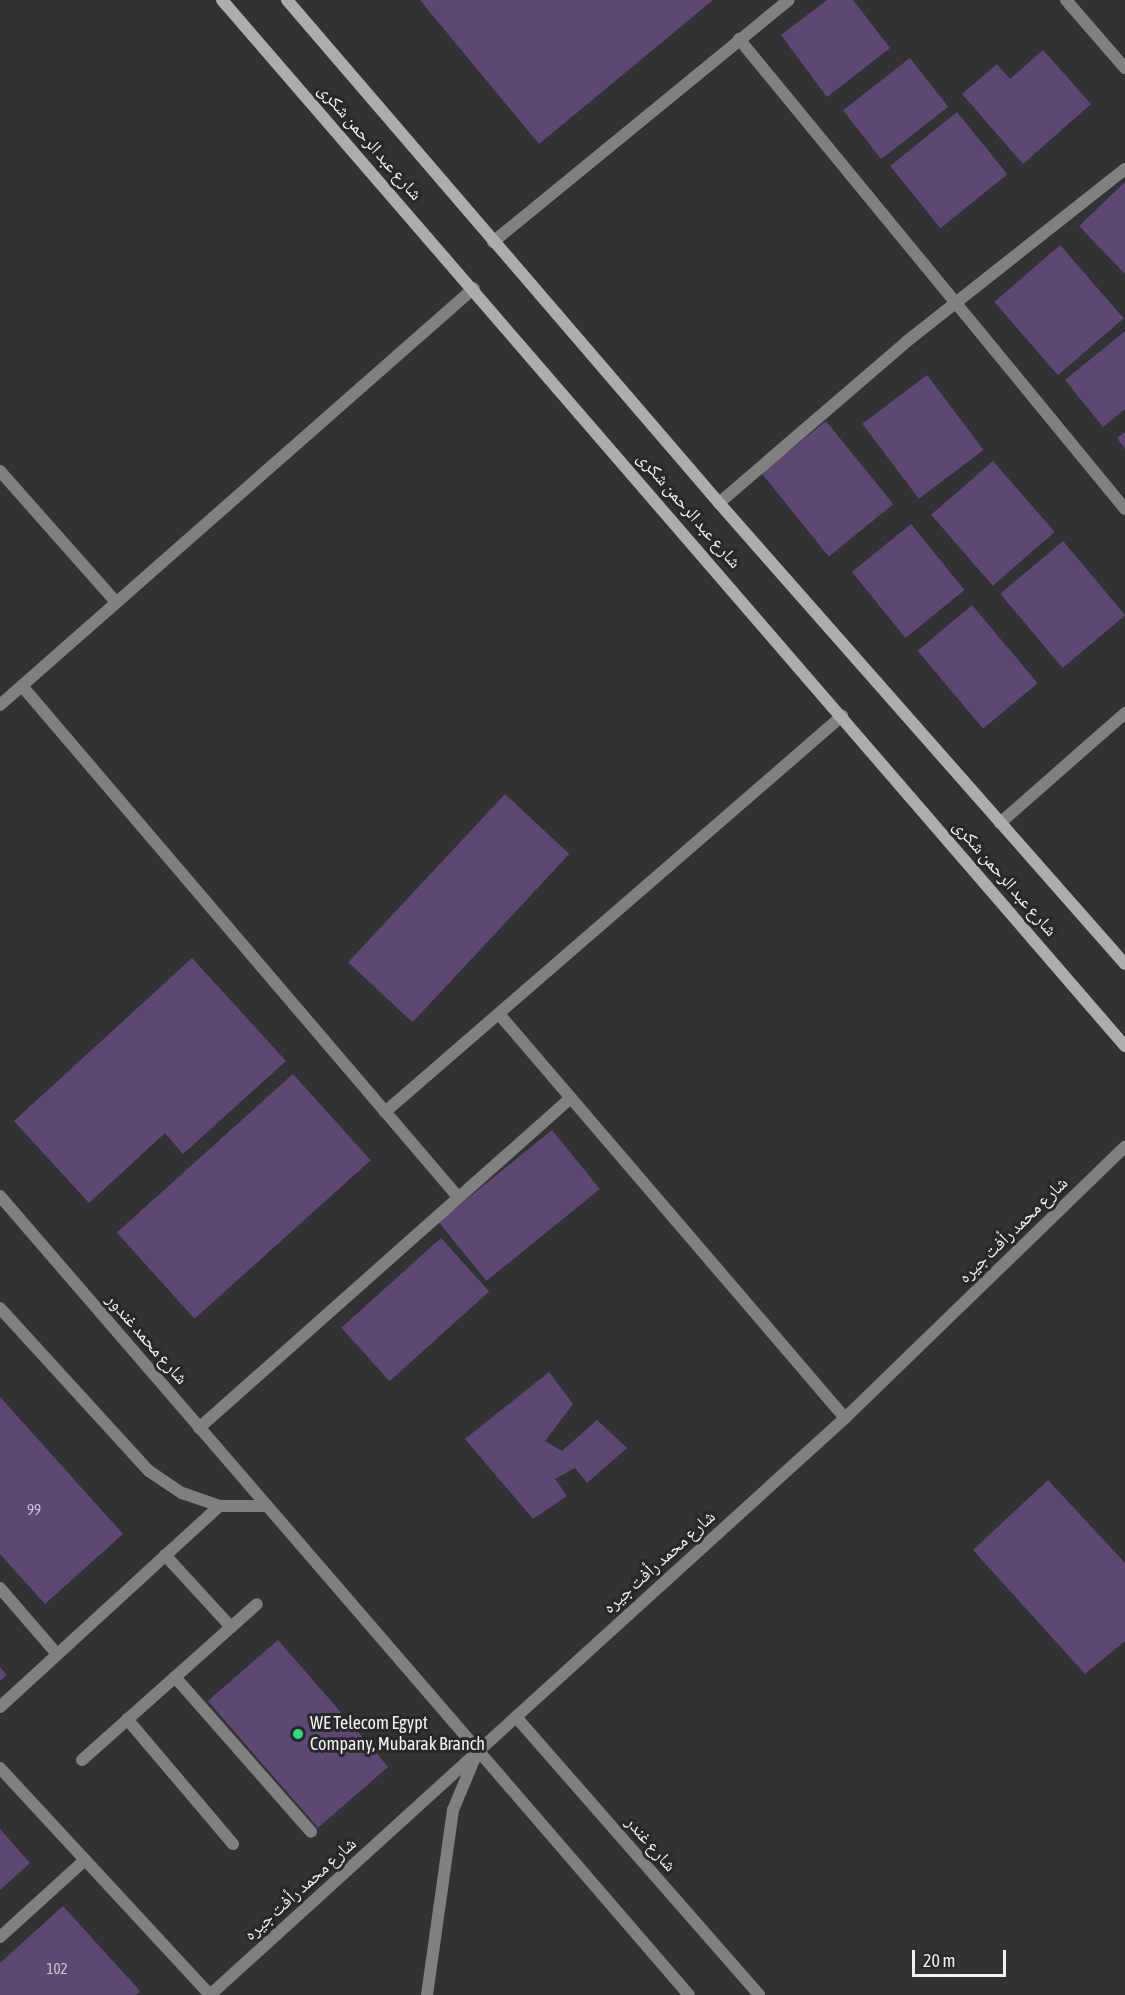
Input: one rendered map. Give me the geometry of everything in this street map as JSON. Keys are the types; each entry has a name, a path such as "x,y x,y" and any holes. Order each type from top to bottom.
{"street":[{"name":"شارع عبد الرحمن شكرى","path":"222,0 474,288 1125,1046"},
{"name":"شارع عبد الرحمن شكرى","path":"287,0 719,503 1125,964"},
{"path":"493,242 789,0"},
{"path":"1066,0 1125,68"},
{"path":"739,39 1125,509"},
{"path":"719,503 906,342 957,306 1125,170"},
{"path":"0,705 474,288"},
{"path":"0,471 116,602"},
{"path":"22,686 458,1197"},
{"path":"1000,823 1125,713"},
{"path":"385,1112 842,716"},
{"path":"499,1014 845,1418"},
{"path":"199,1428 571,1098"},
{"name":"شارع محمد رأفت جيره","path":"210,1995 845,1418 1125,1147"},
{"name":"شارع محمد غندور","path":"0,1196 478,1751"},
{"path":"0,1308 149,1472 182,1493 219,1506 267,1506"},
{"path":"0,1707 219,1506"},
{"path":"165,1556 231,1627"},
{"path":"0,1588 57,1654"},
{"path":"82,1760 257,1604"},
{"path":"175,1677 311,1832"},
{"name":"شارع غندر","path":"516,1717 759,1995"},
{"path":"127,1719 232,1844"},
{"path":"427,1995 453,1810 478,1751 689,1995"},
{"path":"0,1768 210,1995"},
{"path":"0,1937 85,1860"}],"building":[{"path":"420,0 713,0 539,144"},
{"path":"827,0 853,0 890,48 827,97 781,35"},
{"path":"1043,50 1091,104 1023,164 962,94 997,64 1010,79"},
{"path":"910,58 948,107 881,159 843,110"},
{"path":"957,112 1007,174 941,228 890,166"},
{"path":"1125,182 1125,274 1079,226"},
{"path":"1060,245 1124,318 1058,375 994,302"},
{"path":"1125,331 1125,409 1103,427 1065,380"},
{"path":"927,375 984,450 919,499 862,424"},
{"path":"826,421 893,504 829,556 761,473"},
{"path":"1125,432 1125,449 1117,438"},
{"path":"993,461 1055,532 993,586 931,515"},
{"path":"911,524 964,590 905,638 852,572"},
{"path":"1063,541 1125,616 1063,668 1000,594"},
{"path":"972,605 1038,683 983,729 918,651"},
{"path":"505,794 569,854 412,1022 348,962"},
{"path":"192,958 286,1061 183,1154 165,1133 89,1203 14,1121"},
{"path":"293,1074 371,1160 194,1319 117,1233"},
{"path":"552,1130 600,1189 486,1281 439,1222"},
{"path":"441,1238 489,1292 390,1381 341,1328"},
{"path":"549,1372 573,1404 545,1441 562,1451 597,1420 627,1448 587,1483 575,1468 555,1479 567,1496 533,1519 465,1439"},
{"path":"0,1397 123,1534 45,1604 0,1554"},
{"path":"1048,1480 1125,1563 1125,1641 1085,1674 973,1550"},
{"name":"WE Telecom Egypt Company, Mubarak Branch","path":"278,1640 388,1767 318,1828 208,1701"},
{"path":"0,1667 7,1675 0,1681"},
{"path":"0,1829 30,1863 0,1890"},
{"path":"63,1906 140,1991 136,1995 0,1995 0,1963"}],"place":[{"name":"WE Telecom Egypt Company, Mubarak Branch","path":"298,1734"}]}
